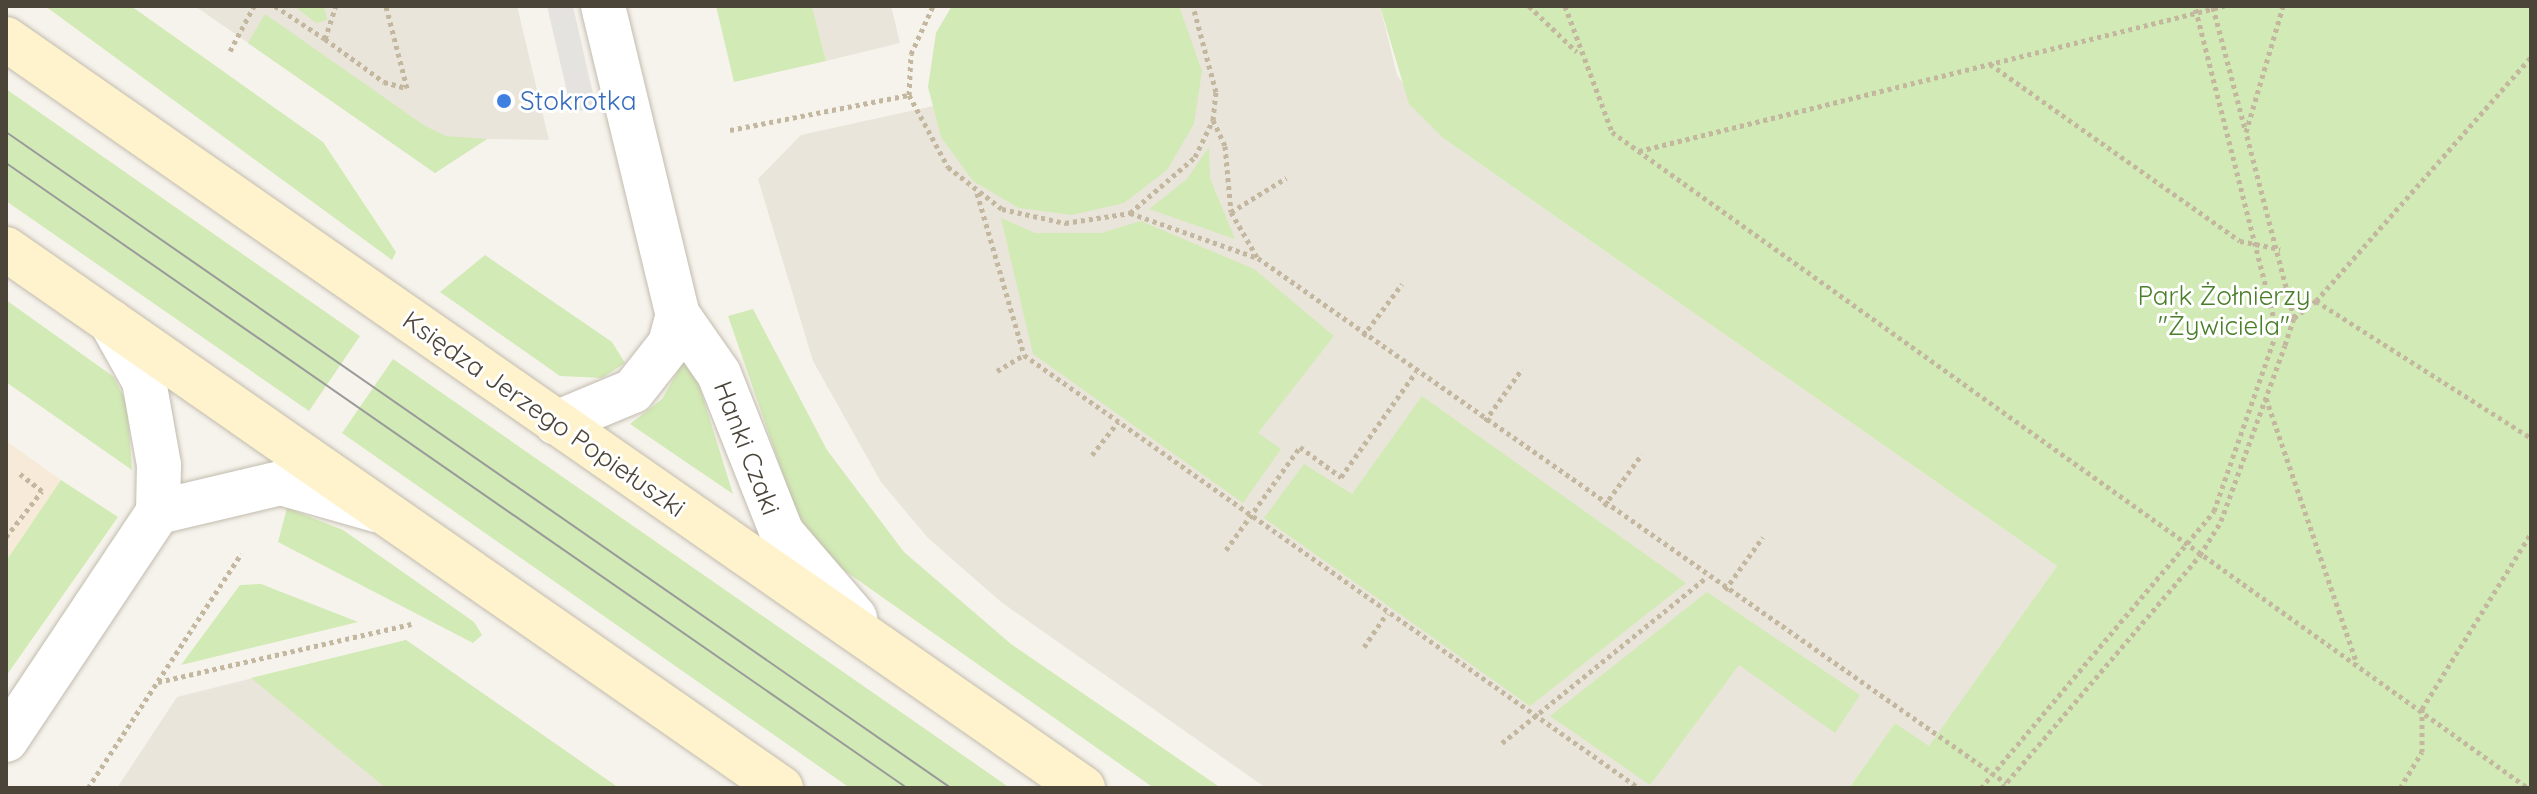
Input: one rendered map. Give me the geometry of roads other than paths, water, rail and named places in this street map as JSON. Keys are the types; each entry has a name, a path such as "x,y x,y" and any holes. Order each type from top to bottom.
{"main road":[{"name":"Księdza Jerzego Popiełuszki","path":"6,39 1083,788"},
{"path":"6,249 781,788"}],"street":[{"name":"Hanki Czaki","path":"603,6 678,315 719,374 782,533 884,650"},
{"path":"556,423 633,391 670,344 678,315"},
{"path":"6,740 158,512 147,394 111,322"},
{"path":"158,512 281,483 381,511"}],"tram line":[{"path":"6,132 951,788"},
{"path":"6,163 907,788"}],"place":[{"name":"Stokrotka","path":"504,101"}],"park label":[{"name":"Park Żołnierzy \"Żywiciela\"","path":"2224,311"}]}
